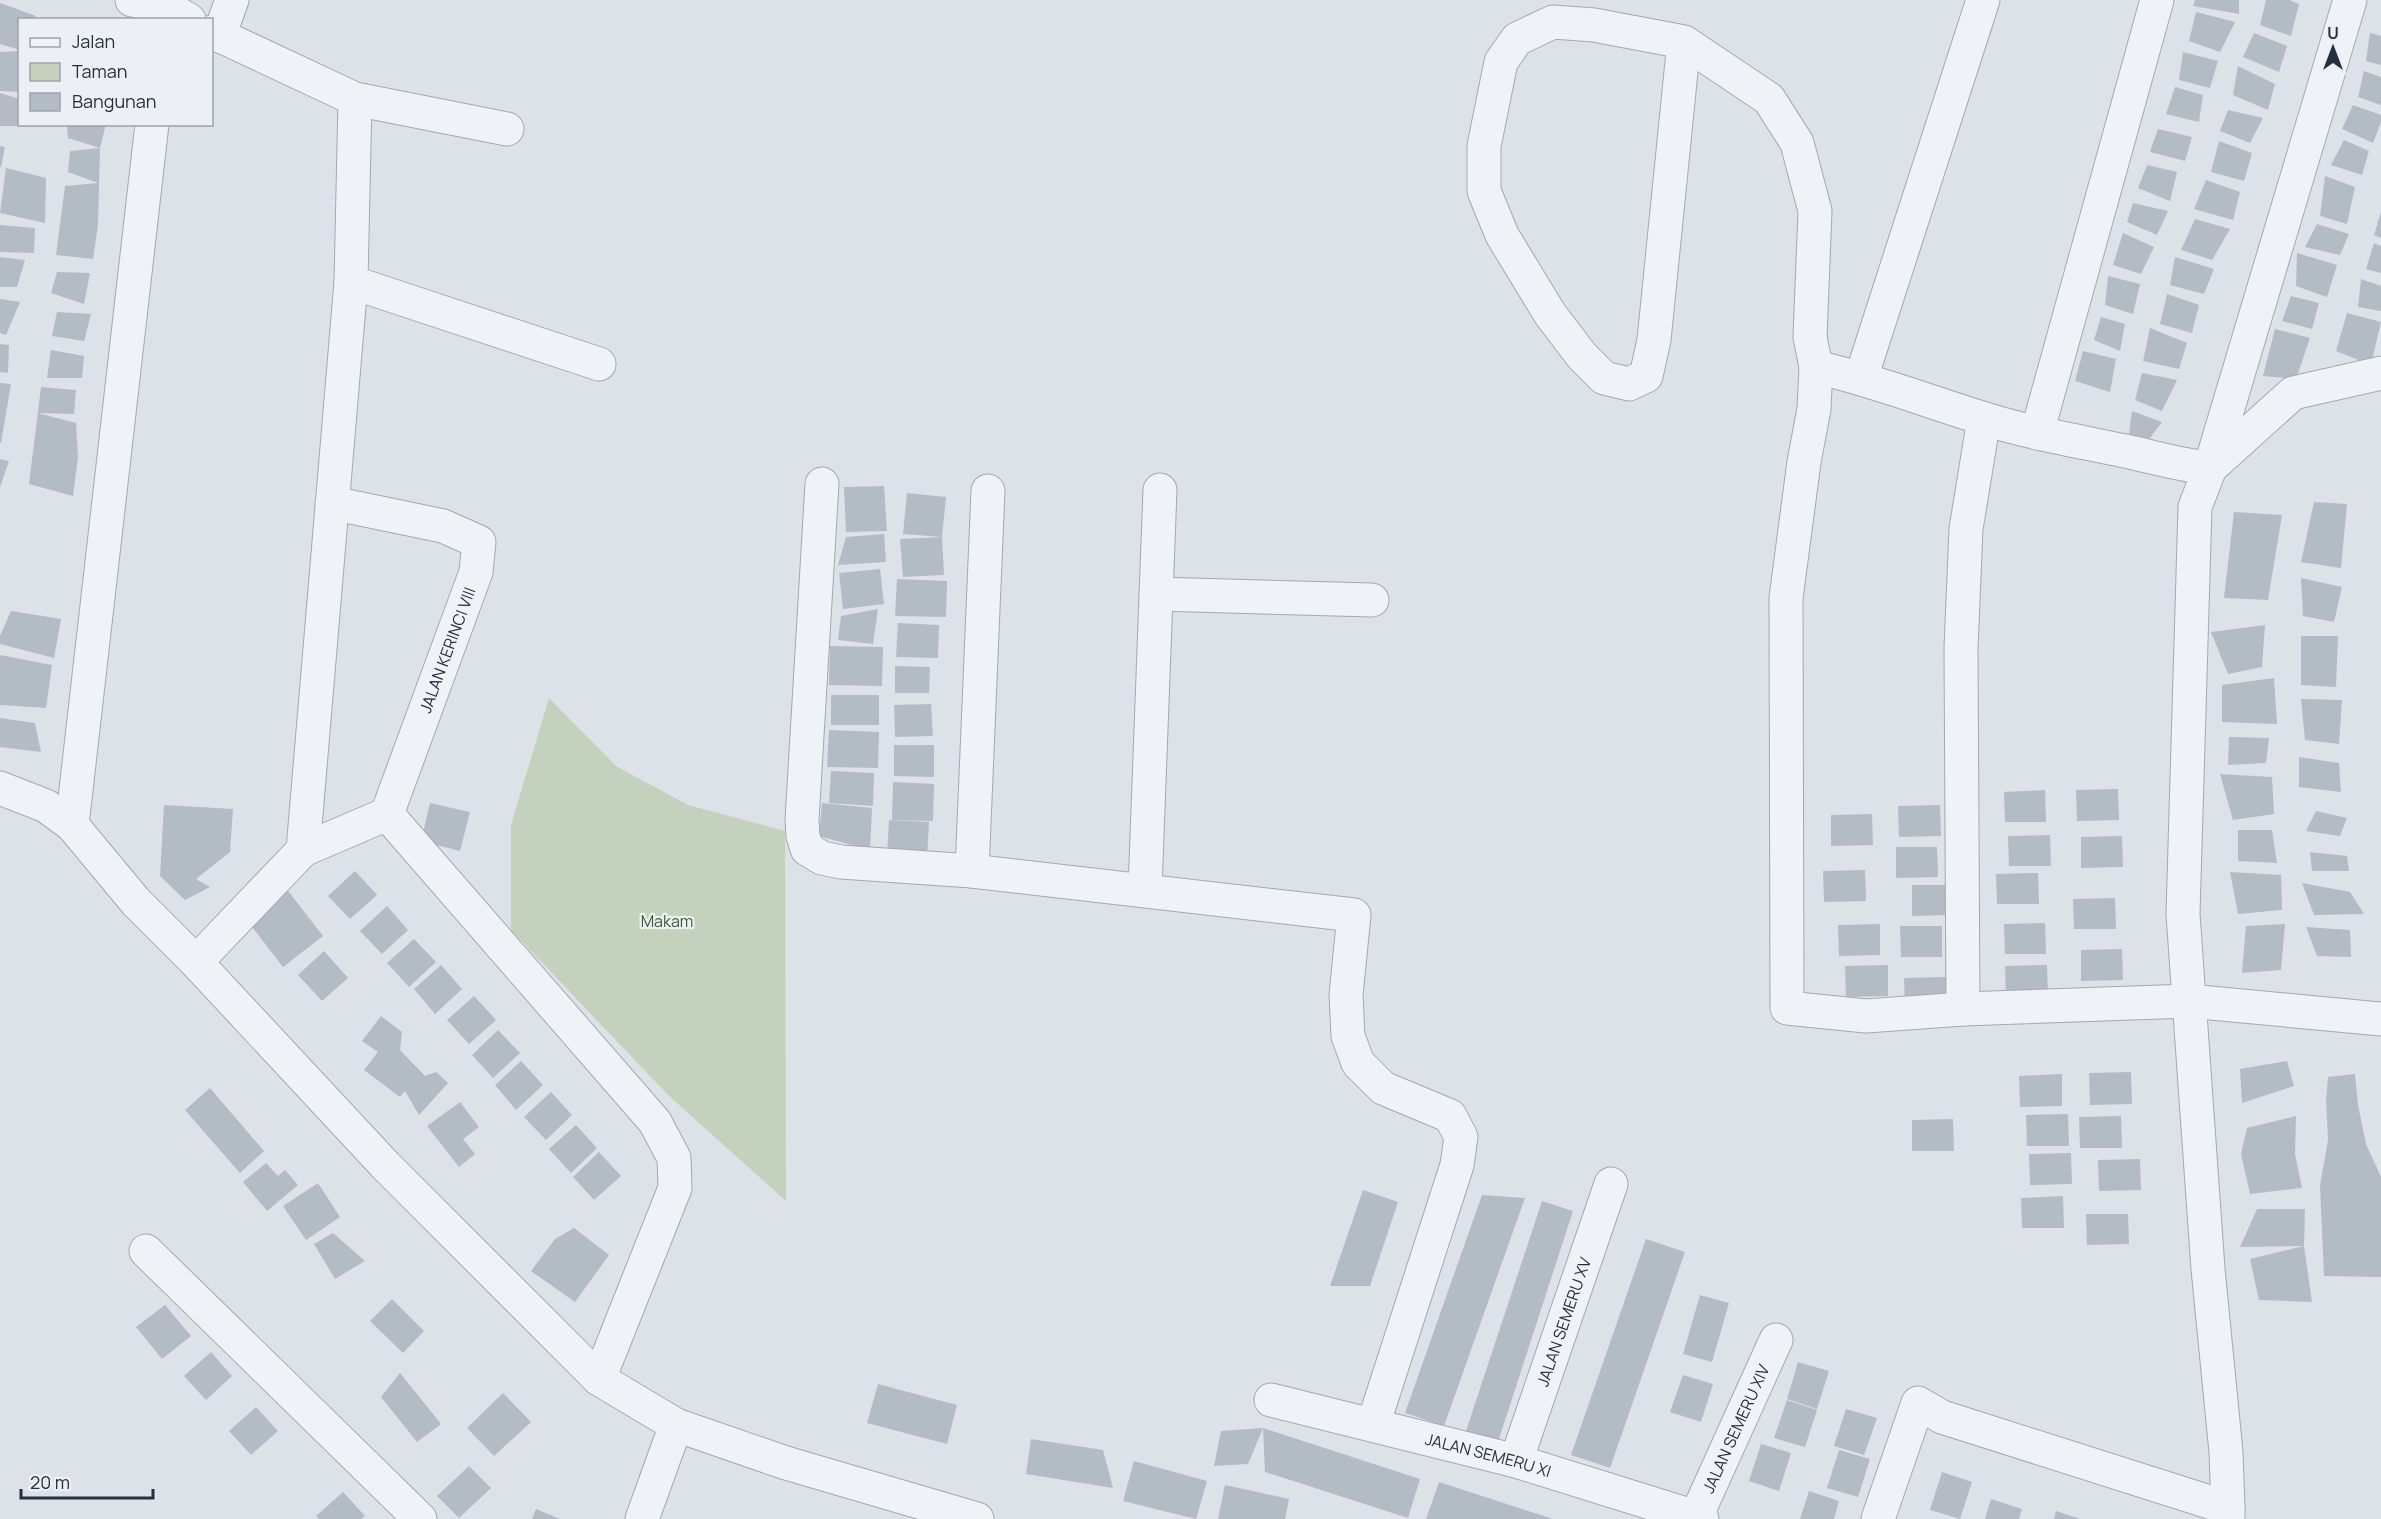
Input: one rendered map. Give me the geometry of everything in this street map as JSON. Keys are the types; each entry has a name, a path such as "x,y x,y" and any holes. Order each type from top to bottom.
{"street":[{"path":"132,0 172,15"},
{"path":"232,0 215,34 355,99 507,129"},
{"path":"1861,378 1983,0"},
{"path":"2037,433 2157,0"},
{"path":"1878,1519 1917,1403 1942,1417 2228,1514 2226,1452 2208,1269 2183,914 2195,507 2210,468 2350,0"},
{"path":"1684,42 1654,340 1646,376 1629,384 1604,378 1582,357 1550,314 1502,235 1484,191 1484,146 1501,62 1517,39 1553,22 1594,25 1684,42 1769,99 1797,143 1815,211 1810,338 1816,367 1814,408 1804,462 1786,597 1787,1008 1866,1016 1963,1009 2190,1001 2381,1019"},
{"path":"303,850 351,282 355,99"},
{"path":"72,825 152,126"},
{"path":"351,282 599,364"},
{"path":"1816,367 1861,378 1984,419 2037,433 2184,466 2210,468 2293,393 2381,373"},
{"path":"1963,1009 1961,648 1966,529 1984,419"},
{"path":"822,484 802,820 807,849 822,858 841,862 972,871 1145,889 1354,915 1346,995 1348,1036 1358,1063 1383,1088 1450,1116 1461,1137 1457,1165 1373,1425"},
{"path":"1145,889 1160,490"},
{"path":"972,871 988,491"},
{"name":"JALAN KERINCI VIII","path":"332,503 443,526 479,542 476,572 387,814"},
{"path":"1156,594 1372,600"},
{"path":"0,788 46,806 72,825 136,902 196,962 386,1166 598,1378 676,1425 786,1464 969,1518"},
{"path":"196,962 303,850 387,814 655,1122 674,1158 675,1188 598,1378"},
{"name":"JALAN SEMERU XV","path":"1516,1461 1611,1184"},
{"path":"146,1251 420,1519"},
{"name":"JALAN SEMERU XIV","path":"1697,1518 1776,1340"},
{"name":"JALAN SEMERU XI","path":"1271,1400 1516,1461 1697,1518"},
{"path":"642,1519 676,1425"}],"green space":[{"name":"Makam","path":"549,698 616,766 688,805 785,831 786,1201 668,1095 511,930 511,825"}],"building":[{"path":"2195,0 2239,0 2239,14 2193,6"},
{"path":"2266,0 2289,0 2299,4 2291,36 2260,25"},
{"path":"0,3 36,16 35,18 18,18 18,49 0,44"},
{"path":"2196,12 2235,22 2220,52 2189,41"},
{"path":"2254,33 2287,46 2279,72 2243,57"},
{"path":"2370,33 2381,36 2381,65 2366,61"},
{"path":"18,51 18,92 0,91 0,52"},
{"path":"2183,52 2218,61 2210,88 2179,80"},
{"path":"2238,66 2275,84 2268,110 2233,95"},
{"path":"2364,71 2381,77 2381,105 2358,97"},
{"path":"2175,87 2203,95 2199,122 2166,114"},
{"path":"0,93 18,98 18,126 0,126"},
{"path":"2353,105 2381,115 2381,122 2373,143 2342,129"},
{"path":"2228,110 2263,118 2250,143 2220,131"},
{"path":"67,126 106,126 100,148 68,138"},
{"path":"2158,129 2192,137 2185,161 2150,152"},
{"path":"2344,140 2369,151 2362,175 2331,165"},
{"path":"2219,141 2252,153 2244,181 2211,172"},
{"path":"0,146 5,147 1,167 0,167"},
{"path":"100,148 98,225 93,259 56,255 65,186 98,183 68,172 70,151"},
{"path":"2147,165 2177,172 2170,201 2138,188"},
{"path":"6,168 46,178 45,223 0,213"},
{"path":"2325,176 2355,187 2347,224 2320,216"},
{"path":"2206,180 2240,192 2233,220 2194,209"},
{"path":"2133,203 2168,211 2157,235 2127,222"},
{"path":"2381,212 2381,238 2374,235"},
{"path":"2195,219 2230,229 2212,260 2181,250"},
{"path":"2317,224 2349,234 2340,255 2305,247"},
{"path":"0,225 35,228 34,253 0,252"},
{"path":"2123,233 2154,247 2141,274 2113,265"},
{"path":"2374,243 2381,246 2381,273 2366,269"},
{"path":"2297,253 2337,265 2327,297 2296,286"},
{"path":"0,257 25,260 17,287 0,287"},
{"path":"2175,257 2214,269 2204,294 2170,285"},
{"path":"57,272 90,273 84,304 51,293"},
{"path":"2108,276 2140,284 2133,314 2105,305"},
{"path":"2361,279 2381,286 2381,311 2358,307"},
{"path":"2167,294 2199,305 2192,333 2160,324"},
{"path":"2291,296 2319,303 2312,329 2282,321"},
{"path":"0,299 20,302 6,335 0,333"},
{"path":"57,312 91,314 84,341 52,336"},
{"path":"2347,313 2381,322 2371,365 2336,351"},
{"path":"2101,317 2125,324 2120,351 2094,340"},
{"path":"2150,328 2187,343 2179,369 2143,361"},
{"path":"2275,329 2310,338 2296,379 2263,376"},
{"path":"0,344 9,345 8,373 0,372"},
{"path":"51,350 84,356 82,378 47,378"},
{"path":"2083,351 2116,359 2110,392 2075,381"},
{"path":"2142,373 2177,380 2162,411 2135,400"},
{"path":"0,383 11,384 1,443 0,443"},
{"path":"41,387 76,390 74,414 38,413 76,423 78,457 73,496 29,484"},
{"path":"2132,411 2162,422 2148,441 2129,434"},
{"path":"0,459 9,461 0,487"},
{"path":"884,486 887,531 846,532 844,487"},
{"path":"907,493 946,497 942,537 903,534"},
{"path":"2314,502 2347,504 2341,568 2301,562"},
{"path":"2234,512 2282,515 2268,600 2224,598"},
{"path":"884,534 886,562 838,565 846,537"},
{"path":"942,537 944,575 903,577 900,539"},
{"path":"880,569 884,604 843,609 839,573"},
{"path":"2301,578 2342,587 2334,622 2303,616"},
{"path":"897,579 947,581 946,617 895,616"},
{"path":"878,609 873,644 838,640 841,616"},
{"path":"11,611 61,619 54,658 0,644 0,636"},
{"path":"898,623 939,625 938,658 896,657"},
{"path":"2265,625 2262,667 2228,674 2211,632"},
{"path":"2301,636 2338,636 2336,687 2301,685"},
{"path":"830,646 883,647 882,686 829,685"},
{"path":"0,655 52,665 46,708 0,705"},
{"path":"895,666 930,667 929,693 895,693"},
{"path":"2274,678 2277,724 2222,722 2222,685"},
{"path":"831,695 879,695 879,725 831,725"},
{"path":"2301,699 2342,700 2339,744 2305,740"},
{"path":"931,704 933,736 895,737 894,705"},
{"path":"0,718 35,723 41,752 0,747"},
{"path":"829,730 879,732 878,768 827,767"},
{"path":"2229,737 2269,738 2266,763 2228,765"},
{"path":"894,745 934,745 934,777 894,776"},
{"path":"2299,757 2339,763 2341,792 2299,787"},
{"path":"831,771 874,773 873,806 829,803"},
{"path":"2220,774 2272,777 2274,814 2233,820"},
{"path":"893,782 934,784 933,821 892,820"},
{"path":"2118,789 2119,820 2077,821 2076,790"},
{"path":"2045,790 2046,822 2005,822 2004,792"},
{"path":"430,803 470,812 460,851 421,841"},
{"path":"822,803 872,808 870,850 819,836"},
{"path":"164,805 233,809 230,852 196,879 210,887 185,900 160,876"},
{"path":"1940,805 1941,836 1899,837 1898,806"},
{"path":"2316,811 2347,818 2340,836 2306,831"},
{"path":"1872,814 1873,845 1831,846 1831,815"},
{"path":"889,820 929,822 927,858 887,856"},
{"path":"2238,830 2272,830 2277,863 2238,861"},
{"path":"2050,835 2051,866 2009,866 2008,836"},
{"path":"2122,836 2123,867 2081,868 2081,837"},
{"path":"1896,847 1937,847 1938,877 1896,878"},
{"path":"2310,852 2347,856 2349,871 2312,871"},
{"path":"1865,870 1866,901 1824,902 1823,871"},
{"path":"355,871 377,895 350,919 328,896"},
{"path":"2230,872 2281,875 2282,910 2238,914"},
{"path":"2038,873 2039,904 1997,904 1996,874"},
{"path":"2302,883 2350,892 2364,914 2314,915"},
{"path":"1912,885 1953,885 1954,915 1912,916"},
{"path":"285,887 323,936 283,967 245,918"},
{"path":"2115,898 2116,929 2074,929 2073,899"},
{"path":"387,906 408,930 382,954 360,931"},
{"path":"2045,923 2046,954 2005,954 2004,924"},
{"path":"1880,924 1880,955 1839,956 1838,925"},
{"path":"2285,924 2281,970 2242,973 2246,926"},
{"path":"1900,926 1942,926 1942,957 1901,957"},
{"path":"2306,927 2350,930 2351,957 2317,956"},
{"path":"414,939 436,962 409,987 387,963"},
{"path":"2122,949 2123,980 2081,981 2081,950"},
{"path":"324,951 348,978 322,1001 298,975"},
{"path":"441,965 462,989 435,1014 414,989"},
{"path":"1888,965 1888,996 1846,997 1845,966"},
{"path":"2047,965 2048,996 2006,997 2005,966"},
{"path":"1946,977 1947,1008 1905,1009 1904,978"},
{"path":"474,996 496,1020 469,1044 447,1020"},
{"path":"381,1016 402,1032 400,1050 425,1076 436,1072 448,1083 419,1115 405,1091 400,1097 364,1070 378,1052 362,1041"},
{"path":"498,1030 520,1053 493,1078 472,1055"},
{"path":"521,1061 543,1085 516,1110 495,1085"},
{"path":"2287,1061 2294,1086 2242,1103 2240,1069"},
{"path":"2131,1072 2132,1104 2090,1105 2089,1073"},
{"path":"2062,1074 2062,1106 2020,1107 2019,1076"},
{"path":"2355,1074 2358,1105 2366,1144 2381,1177 2381,1277 2324,1276 2320,1185 2328,1140 2326,1101 2328,1077"},
{"path":"210,1088 264,1151 240,1173 185,1110"},
{"path":"551,1092 572,1115 546,1140 524,1117"},
{"path":"460,1102 479,1127 463,1139 475,1154 459,1167 427,1126"},
{"path":"2068,1114 2069,1146 2027,1146 2026,1115"},
{"path":"2121,1116 2122,1148 2080,1148 2079,1117"},
{"path":"2296,1116 2295,1154 2302,1188 2250,1194 2241,1154 2247,1128"},
{"path":"1953,1119 1954,1151 1912,1151 1912,1120"},
{"path":"576,1125 597,1148 571,1173 549,1149"},
{"path":"599,1152 621,1176 594,1200 573,1177"},
{"path":"2071,1153 2072,1184 2030,1185 2029,1154"},
{"path":"2140,1159 2141,1190 2099,1191 2098,1160"},
{"path":"266,1163 278,1176 285,1170 298,1185 267,1211 243,1182"},
{"path":"318,1183 340,1217 306,1240 283,1206"},
{"path":"1363,1190 1398,1202 1370,1286 1330,1286"},
{"path":"1482,1195 1525,1198 1444,1426 1405,1413"},
{"path":"2063,1196 2064,1228 2022,1228 2021,1198"},
{"path":"1542,1201 1573,1211 1498,1442 1466,1431"},
{"path":"2257,1209 2305,1209 2304,1246 2240,1247"},
{"path":"2086,1214 2128,1214 2129,1244 2087,1245"},
{"path":"574,1228 609,1255 575,1302 531,1271 555,1239"},
{"path":"333,1233 365,1261 335,1279 314,1244"},
{"path":"1646,1239 1685,1252 1610,1468 1571,1455"},
{"path":"2304,1246 2312,1302 2259,1300 2250,1259"},
{"path":"1700,1295 1729,1303 1712,1362 1683,1354"},
{"path":"392,1299 424,1331 403,1353 370,1321"},
{"path":"165,1305 191,1336 162,1359 136,1327"},
{"path":"211,1352 232,1376 206,1400 184,1376"},
{"path":"1798,1362 1829,1371 1817,1409 1787,1399"},
{"path":"400,1373 441,1424 417,1442 381,1397"},
{"path":"1683,1375 1713,1384 1701,1422 1670,1412"},
{"path":"878,1384 957,1405 947,1444 867,1423"},
{"path":"503,1393 531,1422 494,1456 467,1428"},
{"path":"1787,1400 1817,1410 1805,1447 1774,1438"},
{"path":"256,1407 278,1431 251,1455 229,1431"},
{"path":"1846,1409 1877,1418 1864,1455 1834,1446"},
{"path":"1263,1428 1248,1464 1214,1466 1221,1431"},
{"path":"1263,1428 1420,1479 1408,1518 1265,1472"},
{"path":"1031,1439 1103,1450 1113,1488 1026,1474"},
{"path":"1761,1444 1791,1453 1779,1491 1749,1481"},
{"path":"1839,1450 1870,1459 1858,1497 1827,1488"},
{"path":"1134,1461 1207,1481 1196,1519 1123,1501"},
{"path":"469,1466 491,1488 459,1518 437,1496"},
{"path":"1942,1472 1972,1482 1960,1519 1930,1510"},
{"path":"1439,1482 1553,1519 1426,1519"},
{"path":"1225,1485 1289,1499 1285,1519 1218,1519"},
{"path":"1809,1491 1839,1501 1834,1519 1800,1519"},
{"path":"343,1492 365,1516 361,1519 319,1519 316,1516"},
{"path":"1991,1499 2022,1509 2019,1519 1985,1519"},
{"path":"536,1509 560,1519 532,1519"},
{"path":"2056,1511 2080,1519 2054,1519"}]}
